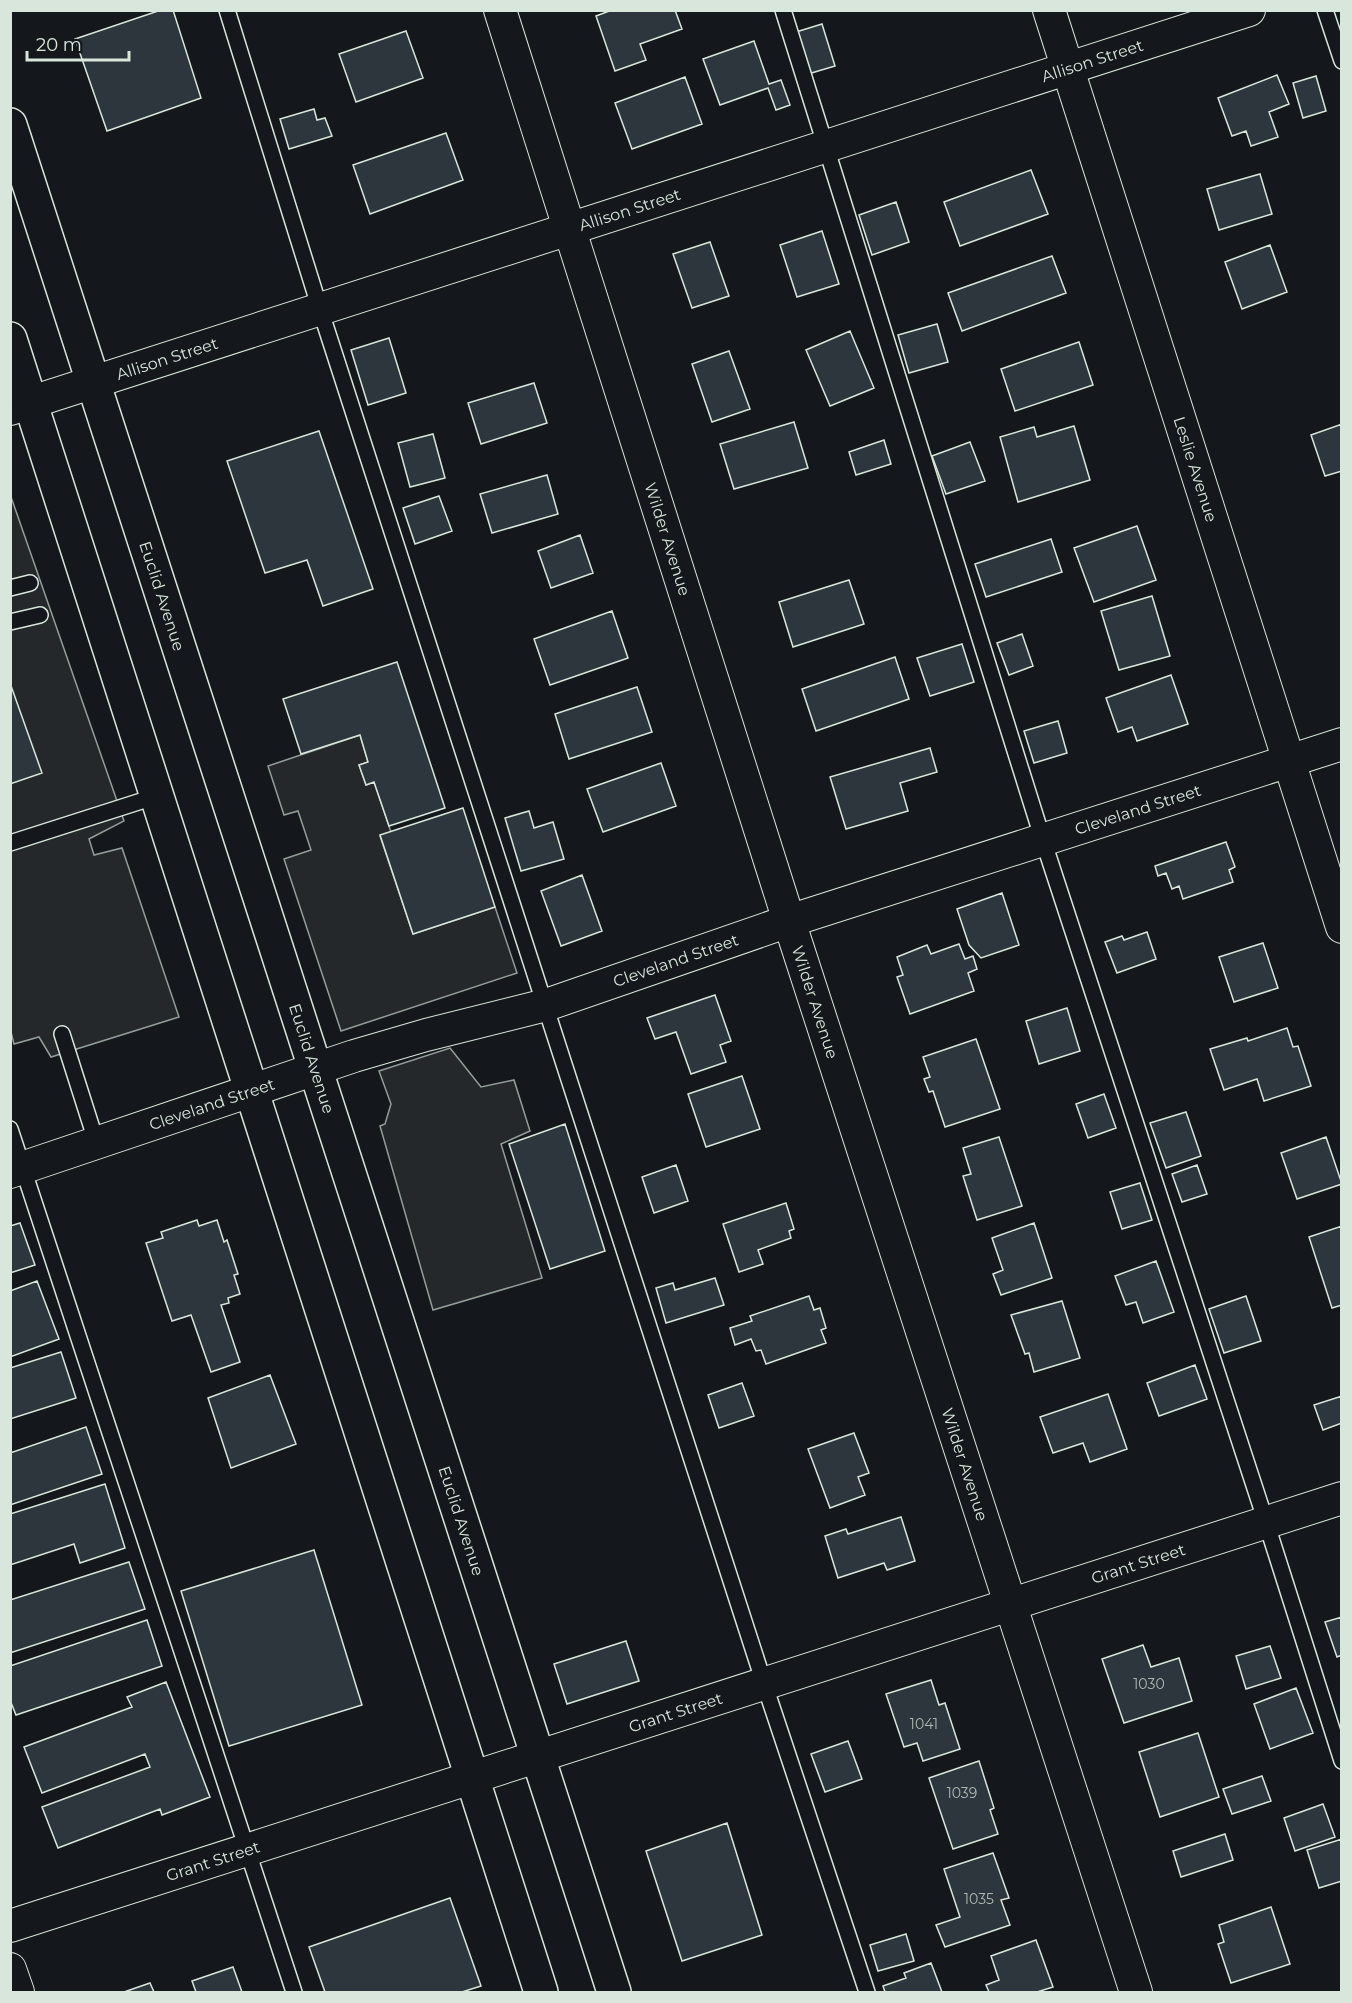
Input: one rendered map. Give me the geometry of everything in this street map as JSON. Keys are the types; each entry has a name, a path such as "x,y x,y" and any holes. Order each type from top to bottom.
{"highway":[{"name":"Euclid Avenue","path":"10,125 614,1992"},
{"path":"10,339 21,406 157,796 541,1992"}],"street":[{"name":"Wilder Avenue","path":"500,10 789,921 1136,1992"},
{"name":"Leslie Avenue","path":"1049,10 1341,927"},
{"name":"Allison Street","path":"21,406 1249,10"},
{"name":"Cleveland Street","path":"17,1171 316,1069 426,1035 546,1005 789,921 1341,744"},
{"name":"Grant Street","path":"10,1926 1341,1498"},
{"path":"10,1969 18,1992"}],"lane":[{"path":"227,10 320,309 764,1683 867,1992"},
{"path":"783,10 1043,840 1266,1522 1341,1761"},
{"path":"1325,10 1341,61"},
{"path":"10,588 30,583"},
{"path":"10,622 40,615"},
{"path":"10,843 157,796"},
{"path":"62,1034 97,1144"},
{"path":"10,1129 17,1171 294,1992"}],"shaded area":[{"path":"10,494 124,821 89,839 94,855 122,848 179,1017 51,1057 39,1037 14,1044 11,1032"},
{"path":"360,735 368,762 359,765 366,785 374,782 391,832 380,836 413,934 495,907 517,973 341,1031 284,859 311,850 298,811 284,815 268,766"},
{"path":"450,1048 481,1087 514,1080 530,1131 501,1144 542,1278 433,1310 380,1126 385,1124 391,1104 379,1071"}],"building":[{"path":"161,10 173,10 201,98 107,131 75,39"},
{"path":"612,10 675,10 682,29 640,44 646,60 615,71 596,16"},
{"path":"822,24 835,66 808,74 796,32"},
{"path":"406,31 423,78 356,102 339,54"},
{"path":"754,41 769,84 781,80 790,105 776,110 768,88 720,105 703,59"},
{"path":"1277,75 1289,104 1269,112 1278,137 1251,146 1246,131 1232,136 1218,98"},
{"path":"1316,76 1326,111 1303,118 1293,83"},
{"path":"685,77 702,124 632,149 615,103"},
{"path":"314,109 317,120 325,118 332,136 289,149 280,119"},
{"path":"446,133 463,180 370,214 353,165"},
{"path":"1031,170 1048,214 960,246 944,202"},
{"path":"1260,174 1272,214 1219,230 1207,189"},
{"path":"896,202 909,242 872,255 859,215"},
{"path":"822,231 839,284 797,297 780,245"},
{"path":"710,242 729,296 692,308 673,254"},
{"path":"1270,245 1287,292 1242,309 1225,262"},
{"path":"1052,256 1066,293 962,331 948,293"},
{"path":"937,324 948,362 909,373 898,335"},
{"path":"850,331 874,388 830,406 806,350"},
{"path":"389,338 406,393 368,405 351,350"},
{"path":"1079,342 1093,385 1015,411 1001,369"},
{"path":"729,351 750,409 712,422 692,364"},
{"path":"534,383 547,423 481,444 468,403"},
{"path":"794,422 808,468 734,489 720,444"},
{"path":"1342,424 1342,471 1325,476 1311,435"},
{"path":"1074,426 1090,480 1018,502 1000,437 1034,427 1037,437"},
{"path":"319,431 373,589 323,606 307,560 265,573 227,461"},
{"path":"433,434 445,478 410,487 398,443"},
{"path":"884,440 891,464 856,475 849,452"},
{"path":"970,442 985,481 946,494 932,456"},
{"path":"547,475 558,514 492,533 480,494"},
{"path":"439,496 452,531 415,544 403,508"},
{"path":"1137,526 1156,580 1094,602 1074,548"},
{"path":"580,535 593,573 551,588 538,551"},
{"path":"1051,539 1062,572 986,597 975,564"},
{"path":"849,580 864,624 793,647 779,602"},
{"path":"1152,596 1170,656 1119,670 1101,611"},
{"path":"612,611 628,658 550,685 534,639"},
{"path":"1022,634 1033,666 1009,675 997,643"},
{"path":"962,644 974,682 930,696 917,658"},
{"path":"895,657 909,699 816,731 802,689"},
{"path":"397,662 445,808 389,826 374,782 366,785 359,765 368,762 360,735 301,754 283,699"},
{"path":"1171,675 1188,724 1137,741 1132,727 1118,732 1106,698"},
{"path":"10,683 42,773 10,784"},
{"path":"637,687 652,732 569,759 555,714"},
{"path":"1058,721 1067,753 1034,763 1024,731"},
{"path":"930,748 937,772 900,783 908,811 846,829 830,777"},
{"path":"661,763 676,806 603,832 587,789"},
{"path":"463,808 495,907 413,934 380,835"},
{"path":"529,811 534,828 553,822 564,859 521,871 505,818"},
{"path":"1226,842 1235,867 1229,870 1233,882 1183,899 1179,886 1172,889 1166,873 1158,876 1155,866"},
{"path":"582,875 602,931 561,946 541,891"},
{"path":"1002,893 1019,945 981,958 969,945 957,909"},
{"path":"1147,932 1156,959 1117,973 1105,942 1122,936 1124,940"},
{"path":"1263,943 1278,988 1234,1002 1219,957"},
{"path":"959,944 965,959 973,956 977,969 968,973 974,991 910,1014 897,977 903,975 897,957 927,945 931,954"},
{"path":"715,995 731,1041 720,1045 726,1062 691,1074 676,1032 655,1039 647,1018"},
{"path":"1067,1008 1080,1051 1039,1064 1026,1021"},
{"path":"1287,1028 1293,1047 1298,1046 1311,1086 1264,1101 1257,1079 1224,1090 1210,1049 1247,1038 1248,1041"},
{"path":"976,1039 1000,1109 945,1127 933,1091 929,1092 924,1079 930,1077 923,1057"},
{"path":"742,1076 760,1129 706,1147 688,1094"},
{"path":"1104,1094 1116,1128 1088,1138 1076,1104"},
{"path":"1186,1112 1201,1156 1166,1168 1150,1123"},
{"path":"565,1124 605,1251 550,1269 509,1144"},
{"path":"999,1137 1022,1206 977,1220 963,1176 971,1174 963,1148"},
{"path":"1326,1137 1342,1184 1297,1199 1281,1153"},
{"path":"676,1165 688,1201 654,1213 642,1177"},
{"path":"1197,1165 1207,1194 1182,1202 1172,1174"},
{"path":"1140,1183 1152,1220 1122,1229 1110,1192"},
{"path":"786,1203 794,1229 789,1231 791,1238 758,1250 763,1264 739,1272 723,1224"},
{"path":"197,1220 199,1226 217,1220 224,1242 227,1240 238,1274 234,1275 240,1294 228,1298 229,1303 221,1305 240,1362 211,1372 191,1315 172,1321 146,1243 163,1238 161,1232"},
{"path":"20,1223 35,1265 10,1273 10,1226"},
{"path":"1034,1223 1052,1278 1001,1295 993,1274 1003,1270 992,1238"},
{"path":"1342,1226 1342,1305 1332,1308 1309,1237"},
{"path":"1156,1261 1174,1312 1143,1323 1136,1302 1126,1305 1115,1276"},
{"path":"715,1278 724,1305 666,1323 656,1288 673,1283 675,1290"},
{"path":"37,1281 59,1339 10,1357 10,1291"},
{"path":"809,1296 814,1310 820,1308 826,1328 821,1330 826,1343 766,1364 761,1350 756,1351 751,1339 735,1345 730,1328 752,1321 750,1316"},
{"path":"1246,1296 1261,1341 1224,1353 1209,1309"},
{"path":"1062,1301 1080,1358 1034,1372 1029,1353 1025,1354 1011,1315"},
{"path":"61,1352 76,1398 10,1419 10,1368"},
{"path":"1195,1365 1207,1399 1159,1416 1147,1383"},
{"path":"270,1375 296,1444 231,1468 208,1398"},
{"path":"742,1383 754,1416 719,1428 708,1395"},
{"path":"1108,1394 1127,1449 1090,1462 1083,1443 1053,1453 1040,1417"},
{"path":"1342,1396 1342,1423 1323,1430 1314,1405"},
{"path":"86,1427 102,1474 10,1505 10,1453"},
{"path":"854,1433 869,1473 858,1477 865,1495 830,1508 808,1449"},
{"path":"105,1484 125,1548 80,1563 74,1544 10,1565 10,1514"},
{"path":"901,1517 915,1561 887,1570 884,1563 838,1578 825,1536 846,1529 848,1534"},
{"path":"314,1550 362,1705 229,1746 181,1591"},
{"path":"129,1562 145,1609 10,1653 10,1600"},
{"path":"1342,1617 1342,1655 1337,1657 1325,1622"},
{"path":"147,1620 162,1666 16,1715 10,1700 10,1666"},
{"path":"626,1641 639,1681 567,1704 554,1664"},
{"path":"1143,1645 1151,1667 1179,1658 1192,1701 1124,1723 1102,1659"},
{"path":"1270,1646 1281,1678 1246,1689 1236,1656"},
{"path":"931,1680 939,1705 945,1703 960,1749 923,1761 917,1743 904,1747 886,1694"},
{"path":"166,1682 210,1797 162,1815 160,1809 58,1848 42,1807 150,1767 145,1754 42,1793 24,1747 132,1707 127,1697"},
{"path":"1296,1688 1313,1733 1270,1749 1254,1704"},
{"path":"1198,1733 1219,1797 1160,1817 1139,1752"},
{"path":"848,1741 862,1779 825,1792 811,1754"},
{"path":"979,1761 994,1808 990,1810 998,1834 953,1849 929,1778"},
{"path":"1262,1776 1271,1801 1232,1814 1223,1789"},
{"path":"1323,1804 1335,1837 1295,1851 1284,1818"},
{"path":"727,1823 762,1935 682,1961 646,1851"},
{"path":"1225,1834 1233,1860 1181,1877 1173,1851"},
{"path":"1342,1839 1342,1881 1319,1888 1307,1850"},
{"path":"993,1853 1009,1898 1001,1900 1010,1925 945,1947 936,1925 960,1917 944,1869"},
{"path":"450,1898 481,1986 462,1992 325,1992 309,1947"},
{"path":"1271,1907 1290,1964 1231,1983 1218,1944 1224,1942 1219,1925"},
{"path":"906,1934 914,1961 878,1971 870,1945"},
{"path":"1036,1940 1053,1987 1037,1992 989,1992 986,1985 999,1980 991,1956"},
{"path":"931,1963 942,1992 885,1992 883,1986 906,1978 904,1973"},
{"path":"233,1967 242,1992 196,1992 192,1981"},
{"path":"150,1983 154,1992 124,1992"}]}
